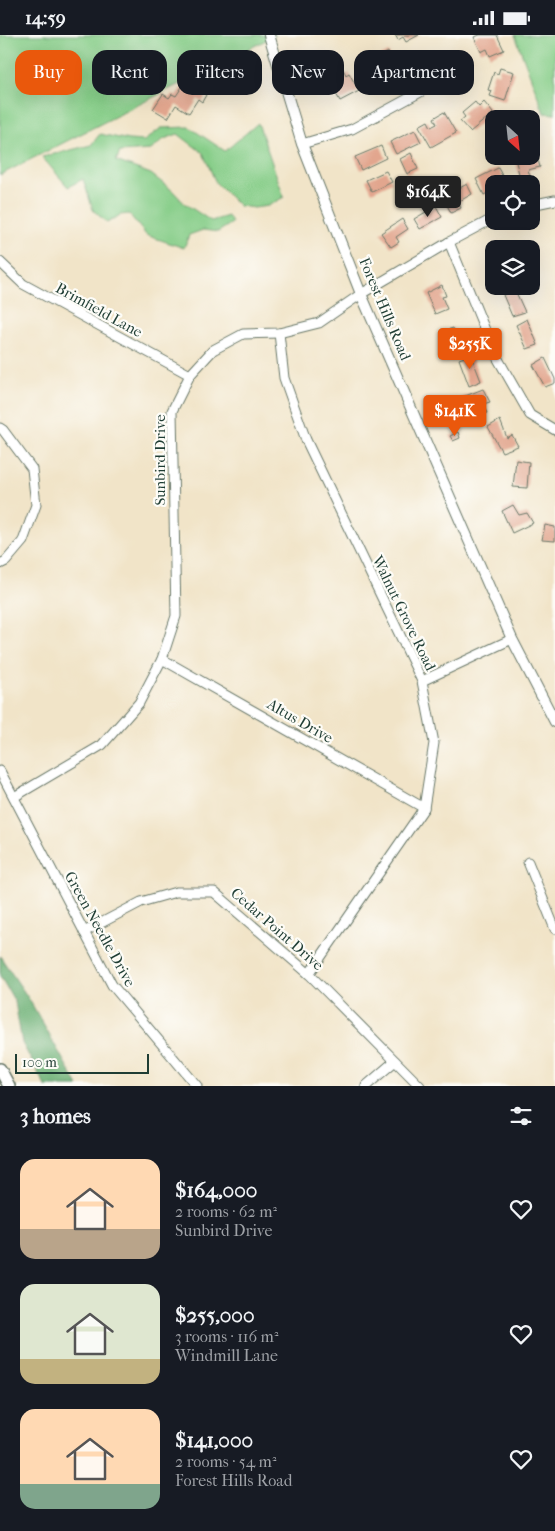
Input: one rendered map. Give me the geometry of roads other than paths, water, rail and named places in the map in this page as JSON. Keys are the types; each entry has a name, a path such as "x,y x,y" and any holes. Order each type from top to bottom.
{"main road":[{"path":"0,1069 9,1086"}],"street":[{"name":"Forest Hills Road","path":"269,35 302,144 361,294 512,639 555,722"},
{"path":"302,144 352,129 415,95"},
{"path":"540,203 555,200"},
{"name":"Sunbird Drive","path":"14,797 102,745 139,703 162,659 176,617 172,411 190,375 213,350 243,334 279,333 319,323 361,294 449,241 485,223"},
{"path":"449,241 494,352 530,415 555,430"},
{"name":"Brimfield Lane","path":"0,262 23,284 190,375"},
{"name":"Walnut Grove Road","path":"279,333 284,378 306,440 422,681 434,743 424,808 310,974"},
{"path":"0,428 32,469 36,505 23,541 6,561 0,564"},
{"path":"422,681 512,639"},
{"name":"Altus Drive","path":"162,659 424,808"},
{"name":"Green Needle Drive","path":"0,771 112,985 197,1086"},
{"path":"528,863 553,926"},
{"name":"Cedar Point Drive","path":"84,932 141,902 176,892 214,892 310,974 420,1086"},
{"path":"366,1086 396,1061"}]}
